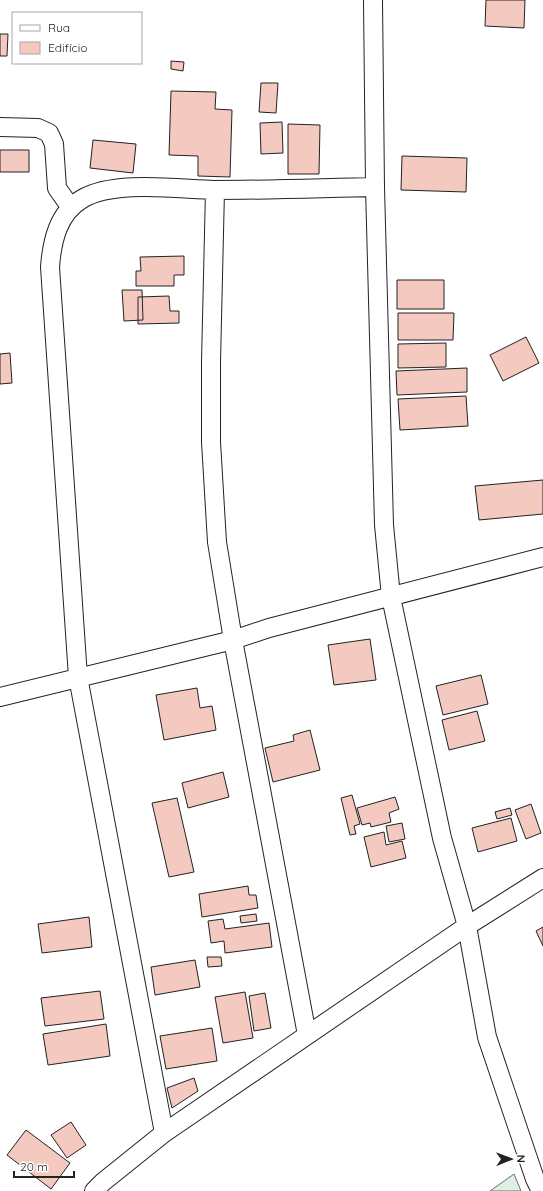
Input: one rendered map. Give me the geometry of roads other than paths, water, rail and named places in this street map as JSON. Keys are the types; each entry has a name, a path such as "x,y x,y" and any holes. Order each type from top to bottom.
{"street":[{"path":"373,0 375,186 384,525 391,597 442,838 467,926 487,1037 535,1179 541,1191"},
{"path":"0,127 38,128 49,133 54,144 57,188 71,208"},
{"path":"164,1133 78,677 50,267 51,250 56,231 71,208 81,199 104,190 144,188 215,190 375,186"},
{"path":"215,190 211,362 212,442 217,542 233,640 307,1035"},
{"path":"0,697 233,640 543,557"},
{"path":"94,1191 164,1133 467,926 543,878"}]}
